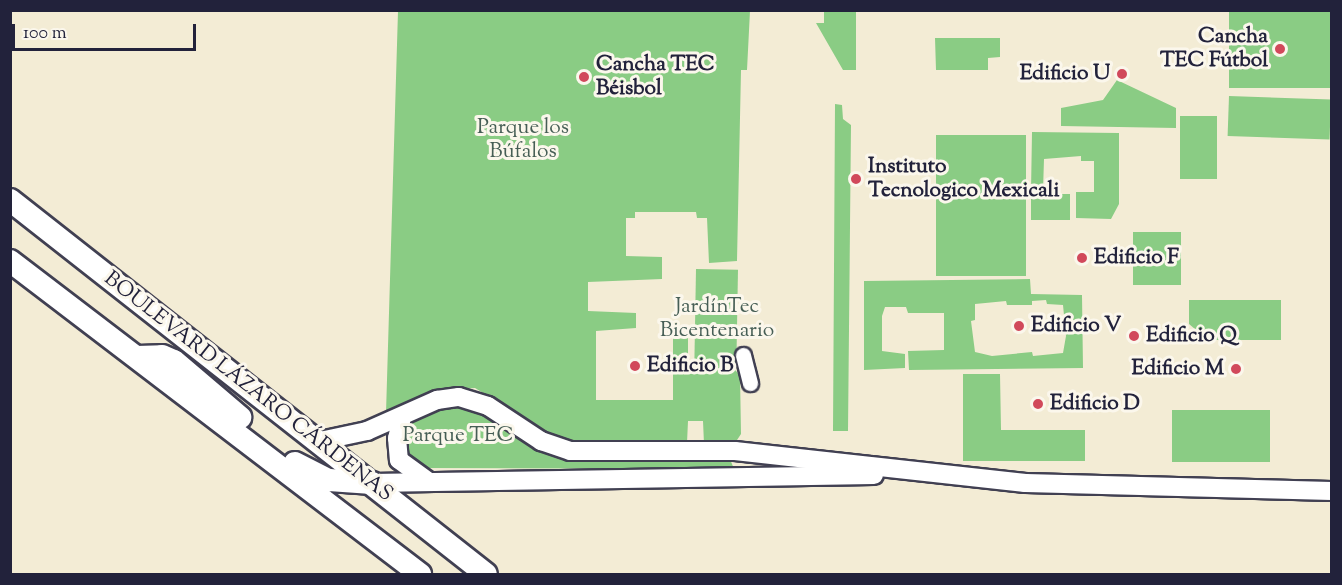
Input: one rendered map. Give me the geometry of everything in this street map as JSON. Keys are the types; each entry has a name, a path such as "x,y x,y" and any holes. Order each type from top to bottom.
{"main road":[{"name":"BOULEVARD LÁZARO CÁRDENAS","path":"10,200 320,441 486,574"},
{"name":"BOULEVARD LÁZARO CÁRDENAS","path":"10,261 420,574"},
{"path":"137,357 162,356 174,361 293,462 312,473 341,482 372,483"}],"street":[{"path":"743,354 750,383"},
{"path":"320,441 367,431 437,400 459,397 488,406 540,441 562,450 735,452 924,474 1123,488 1332,491"},
{"path":"402,417 397,438 399,460 428,480"},
{"path":"735,452 741,462 735,477"},
{"path":"372,483 428,480 924,474"}],"green space":[{"name":"Parque los Búfalos","path":"398,11 750,11 747,70 741,70 737,261 709,263 707,218 697,218 696,212 635,212 635,218 626,218 626,256 662,257 662,279 588,282 588,311 636,313 636,328 596,331 596,400 673,400 673,331 688,328 688,369 735,370 740,375 741,434 735,443 704,444 703,421 688,421 687,443 574,441 547,432 475,388 439,390 386,413"},
{"path":"824,11 856,11 856,70 843,70 816,23 824,23"},
{"name":"Cancha TEC Fútbol","path":"1229,11 1331,11 1331,88 1229,88"},
{"path":"935,38 1000,38 1000,57 988,58 988,70 936,70"},
{"path":"1117,80 1176,108 1176,128 1061,126 1061,108 1103,100"},
{"path":"1229,96 1331,100 1330,140 1228,136"},
{"path":"835,104 842,105 843,119 851,125 848,431 833,431"},
{"path":"1180,116 1217,116 1217,179 1180,179"},
{"path":"1032,132 1119,133 1119,204 1111,219 1076,218 1076,192 1094,192 1094,161 1081,161 1081,156 1044,159 1043,191 1031,191"},
{"path":"936,135 1026,135 1026,276 936,276"},
{"path":"1031,194 1070,194 1070,220 1031,220"},
{"path":"1133,232 1181,232 1181,285 1133,285"},
{"name":"JardínTec Bicentenario","path":"696,269 738,270 736,369 694,368"},
{"path":"1030,279 1031,294 1082,295 1083,368 909,370 908,351 944,350 944,313 908,313 906,307 885,307 882,316 882,351 905,354 905,368 864,370 864,281","holes":["1046,300 1047,304 1063,305 1066,336 1063,353 1033,356 1032,352 992,356 975,352 971,321 975,320 975,304 1006,301 1007,305 1032,305 1032,301"]},
{"path":"1189,300 1281,300 1281,340 1208,340 1189,324"},
{"path":"963,374 1000,374 1001,430 1085,430 1085,461 963,461"},
{"name":"Parque TEC","path":"457,402 486,411 527,442 730,459 734,469 421,468 407,458 403,437 407,414"},
{"path":"1172,410 1270,410 1270,462 1172,462"}],"place":[{"name":"Cancha TEC Fútbol","path":"1280,49"},
{"name":"Edificio U","path":"1122,74"},
{"name":"Cancha TEC Béisbol","path":"584,77"},
{"name":"Instituto Tecnologico Mexicali","path":"856,179"},
{"name":"Edificio F","path":"1082,258"},
{"name":"Edificio V","path":"1019,326"},
{"name":"Edificio Q","path":"1134,336"},
{"name":"Edificio B","path":"635,366"},
{"name":"Edificio M","path":"1236,369"},
{"name":"Edificio D","path":"1038,404"}]}
